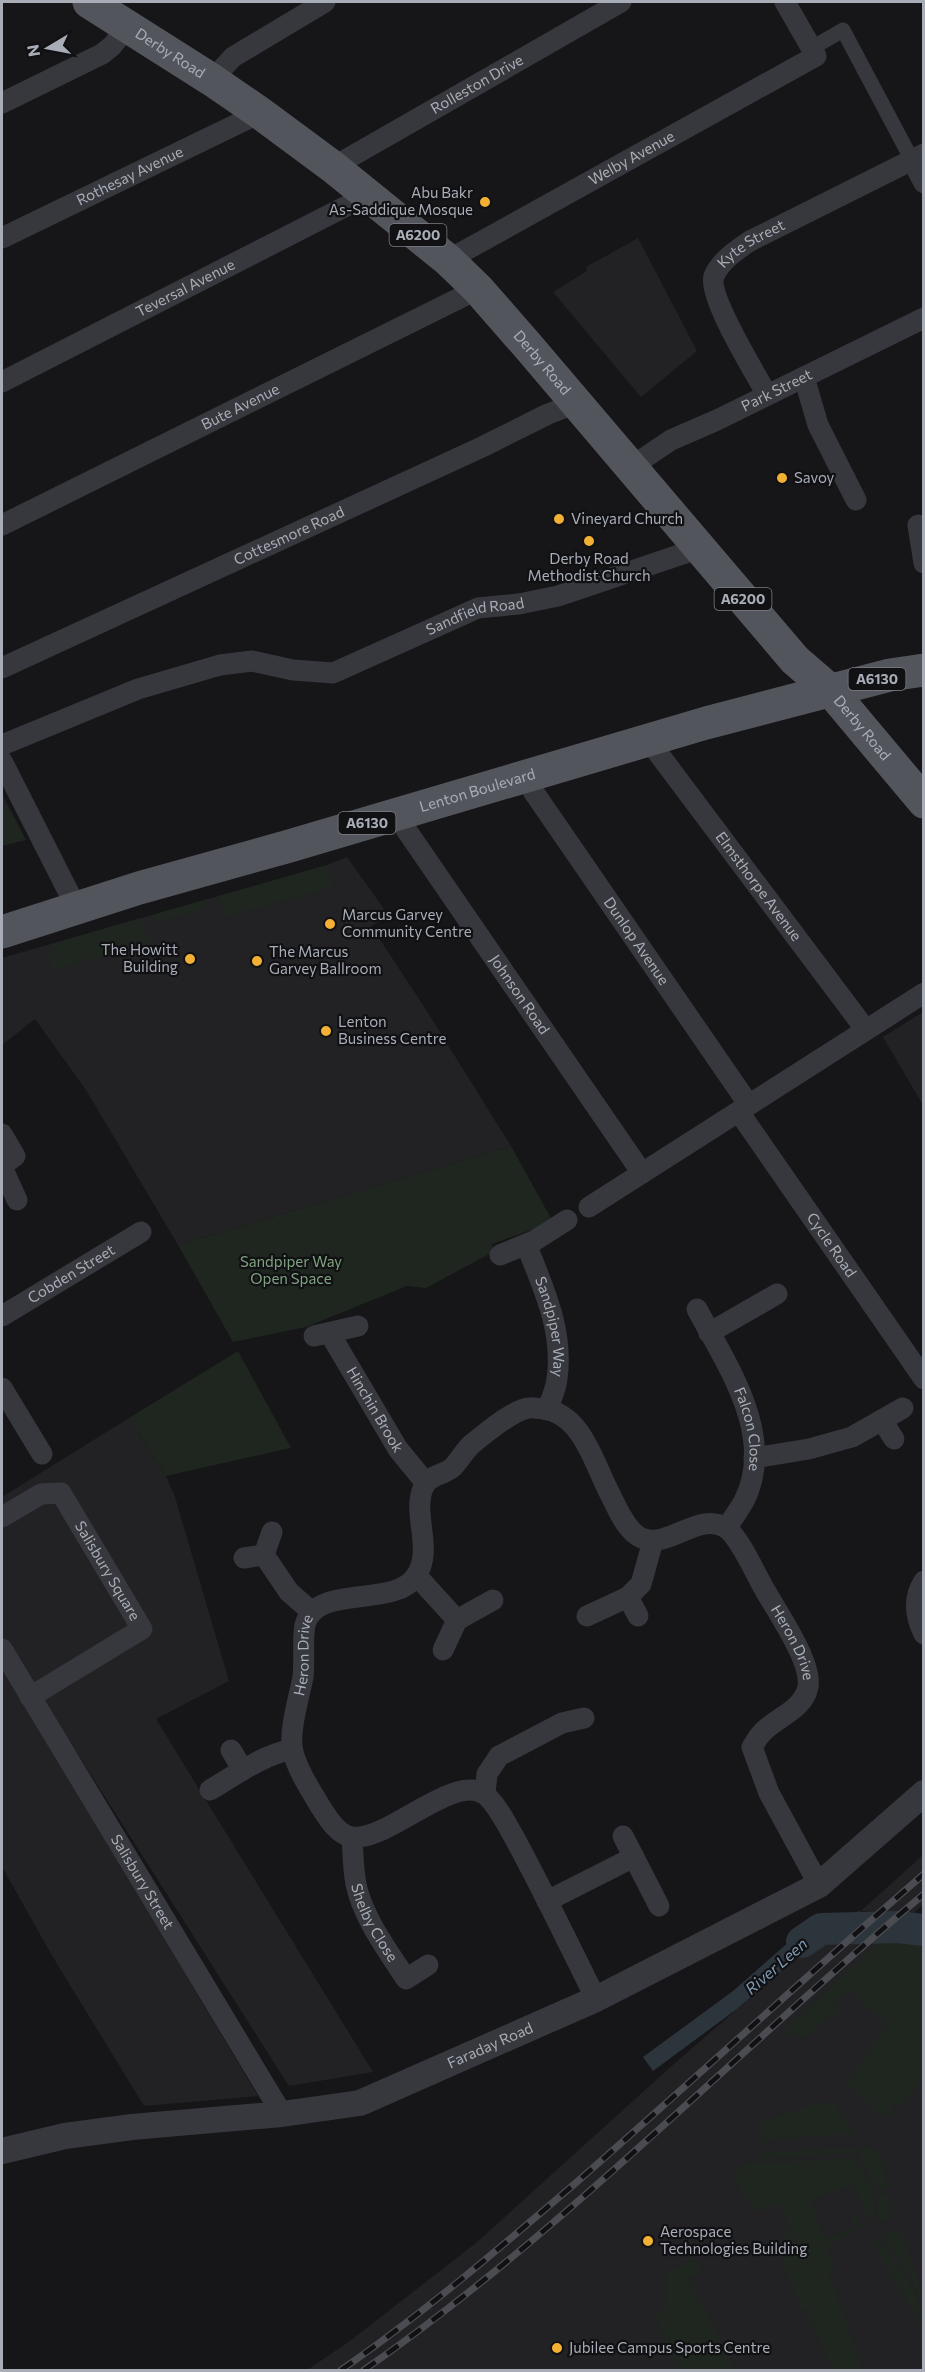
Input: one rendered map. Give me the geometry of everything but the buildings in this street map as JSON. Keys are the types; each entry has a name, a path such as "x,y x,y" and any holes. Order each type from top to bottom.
{"main road":[{"name":"Derby Road","path":"89,2 260,113 333,167 448,260 463,296 577,403 795,660 831,691 924,802"},
{"name":"Lenton Boulevard","path":"2,932 74,908 771,705 890,675 924,670"}],"street":[{"path":"212,80 233,57 325,2"},
{"name":"Rolleston Drive","path":"333,167 621,2"},
{"path":"785,2 814,52 843,30 918,157 924,183"},
{"path":"2,103 102,54 112,46 128,26"},
{"name":"Welby Avenue","path":"448,260 814,52"},
{"name":"Rothesay Avenue","path":"2,238 260,113"},
{"name":"Kyte Street","path":"767,395 718,304 713,284 715,275 731,254 750,240 918,157"},
{"name":"Teversal Avenue","path":"2,382 368,195"},
{"name":"Bute Avenue","path":"2,525 463,296"},
{"name":"Park Street","path":"631,467 671,440 924,318"},
{"path":"804,377 818,424 856,500"},
{"name":"Cottesmore Road","path":"2,668 577,403"},
{"path":"918,525 924,563"},
{"name":"Sandfield Road","path":"2,745 138,689 220,665 252,661 293,670 333,673 478,608 519,604 558,596 700,548"},
{"name":"Elmsthorpe Avenue","path":"649,741 867,1030"},
{"path":"2,761 70,895 74,908"},
{"name":"Dunlop Avenue","path":"528,776 532,791 744,1109"},
{"name":"Johnson Road","path":"400,813 405,828 642,1173"},
{"path":"589,1207 924,993"},
{"name":"Cycle Road","path":"744,1109 924,1379"},
{"path":"2,1134 15,1156 2,1166 17,1200"},
{"path":"500,1255 526,1244 567,1220"},
{"name":"Cobden Street","path":"2,1316 141,1232"},
{"name":"Sandpiper Way","path":"526,1244 545,1290 559,1345 557,1382 547,1410"},
{"path":"709,1333 777,1294"},
{"name":"Falcon Close","path":"697,1309 738,1387 749,1415 754,1458 751,1482 744,1500 726,1528"},
{"name":"Hinchin Brook","path":"358,1326 322,1335 398,1449 425,1482"},
{"path":"2,1388 42,1454"},
{"path":"754,1458 830,1444 852,1437 903,1407"},
{"path":"457,1620 417,1575 423,1562 420,1498 425,1482 451,1468 464,1451 510,1417 529,1408 559,1413 569,1419 582,1436 625,1523 637,1536 653,1541 706,1522 726,1528"},
{"path":"882,1420 894,1439"},
{"name":"Salisbury Square","path":"2,1517 41,1494 61,1493 142,1629 30,1697"},
{"name":"Heron Drive","path":"726,1528 745,1553 797,1645 806,1667 808,1687 799,1704 761,1733 752,1747 769,1793 819,1885"},
{"path":"272,1532 254,1556 312,1612"},
{"path":"587,1616 628,1597 640,1584 653,1541"},
{"name":"Heron Drive","path":"292,1749 304,1670 306,1623 312,1612 332,1601 409,1586 417,1575"},
{"path":"924,1581 916,1601 917,1617 924,1634"},
{"path":"628,1597 638,1616"},
{"path":"443,1650 457,1620 493,1600"},
{"name":"Salisbury Street","path":"2,1649 282,2114"},
{"path":"484,1794 487,1773 499,1756 562,1723 584,1718"},
{"path":"210,1790 271,1754 292,1749 308,1787 324,1812 338,1830 352,1837 368,1834 408,1817 456,1792 471,1790 484,1794 505,1822 596,1999"},
{"path":"231,1750 243,1770"},
{"name":"Faraday Road","path":"2,2151 65,2136 132,2127 282,2114 360,2103 596,1999 819,1885 924,1793"},
{"path":"623,1836 659,1906"},
{"name":"Shelby Close","path":"352,1837 356,1883 362,1904 387,1950 406,1979 428,1965"},
{"path":"547,1900 634,1857"}],"shaded area":[{"path":"638,238 697,351 641,397 553,292 587,271 586,267"},
{"path":"347,857 389,916 371,926 511,1146 178,1245 86,1090 35,1019 2,1045 2,958 327,865"},
{"path":"923,1012 923,1105 883,1037"},
{"path":"129,1418 166,1476 175,1497 229,1681 156,1719 373,2072 289,2086 44,1701 28,1711 258,2096 144,2106 54,1959 2,1867 2,1497"},
{"path":"923,1855 923,1905 913,1913 861,1911"},
{"path":"826,1940 923,1941 923,2370 307,2370 350,2341 476,2243 676,2062 815,1942"}],"green space":[{"path":"2,794 26,840 2,846"},
{"path":"327,865 333,887 225,917 219,896"},
{"path":"208,899 207,906 202,910 158,922 152,915"},
{"path":"140,918 145,933 153,941 52,970 49,953 55,951 52,944"},
{"name":"Sandpiper Way Open Space","path":"511,1146 553,1222 492,1244 493,1252 426,1288 407,1286 306,1327 233,1342 178,1245"},
{"path":"238,1351 291,1448 166,1476 129,1418"},
{"path":"882,1940 924,1941 923,2080 901,2105 896,2102 886,2118 847,2085 887,2024 860,2003 863,1999 851,1990 833,2001 841,2010 803,2038 798,2034 793,2039 784,2030"},
{"path":"832,2100 852,2130 851,2134 762,2140 758,2124 815,2103 824,2104"},
{"path":"856,2147 856,2153 762,2158 762,2153"},
{"path":"861,2147 870,2149 882,2157 887,2188 877,2189 861,2161"},
{"path":"855,2158 874,2191 874,2221 866,2213 853,2185 811,2200 823,2239 854,2229 851,2216 855,2215 865,2229 862,2227 827,2247 835,2270 829,2273 863,2370 833,2370 806,2310 802,2311 774,2240 791,2233 780,2204 761,2211 747,2202 733,2174 747,2164"},
{"path":"888,2192 890,2215 878,2222 879,2196"},
{"path":"893,2230 902,2234 923,2294 923,2305 911,2278 881,2235"},
{"path":"880,2240 914,2292 919,2303 923,2327 873,2244"},
{"path":"695,2258 702,2270 688,2278 736,2370 680,2370 655,2318 667,2304 666,2273"}],"water":[{"path":"861,1911 826,1940 815,1942 737,2009 653,2071 643,2057 733,1991 798,1934 826,1918"},
{"path":"913,1913 923,1922 923,1938 882,1940"}],"waterway":[{"name":"River Leen","path":"802,1942 821,1929 897,1927 924,1930"}],"railway":[{"path":"341,2370 432,2303 549,2206 924,1874"},
{"path":"364,2370 510,2259 924,1894"}],"place":[{"name":"Abu Bakr As-Saddique Mosque","path":"485,202"},
{"name":"Savoy","path":"782,478"},
{"name":"Vineyard Church","path":"559,519"},
{"name":"Derby Road Methodist Church","path":"589,541"},
{"name":"Marcus Garvey Community Centre","path":"330,924"},
{"name":"The Howitt Building","path":"190,959"},
{"name":"The Marcus Garvey Ballroom","path":"257,961"},
{"name":"Lenton Business Centre","path":"326,1031"},
{"name":"Aerospace Technologies Building","path":"648,2241"},
{"name":"Jubilee Campus Sports Centre","path":"557,2348"}]}
